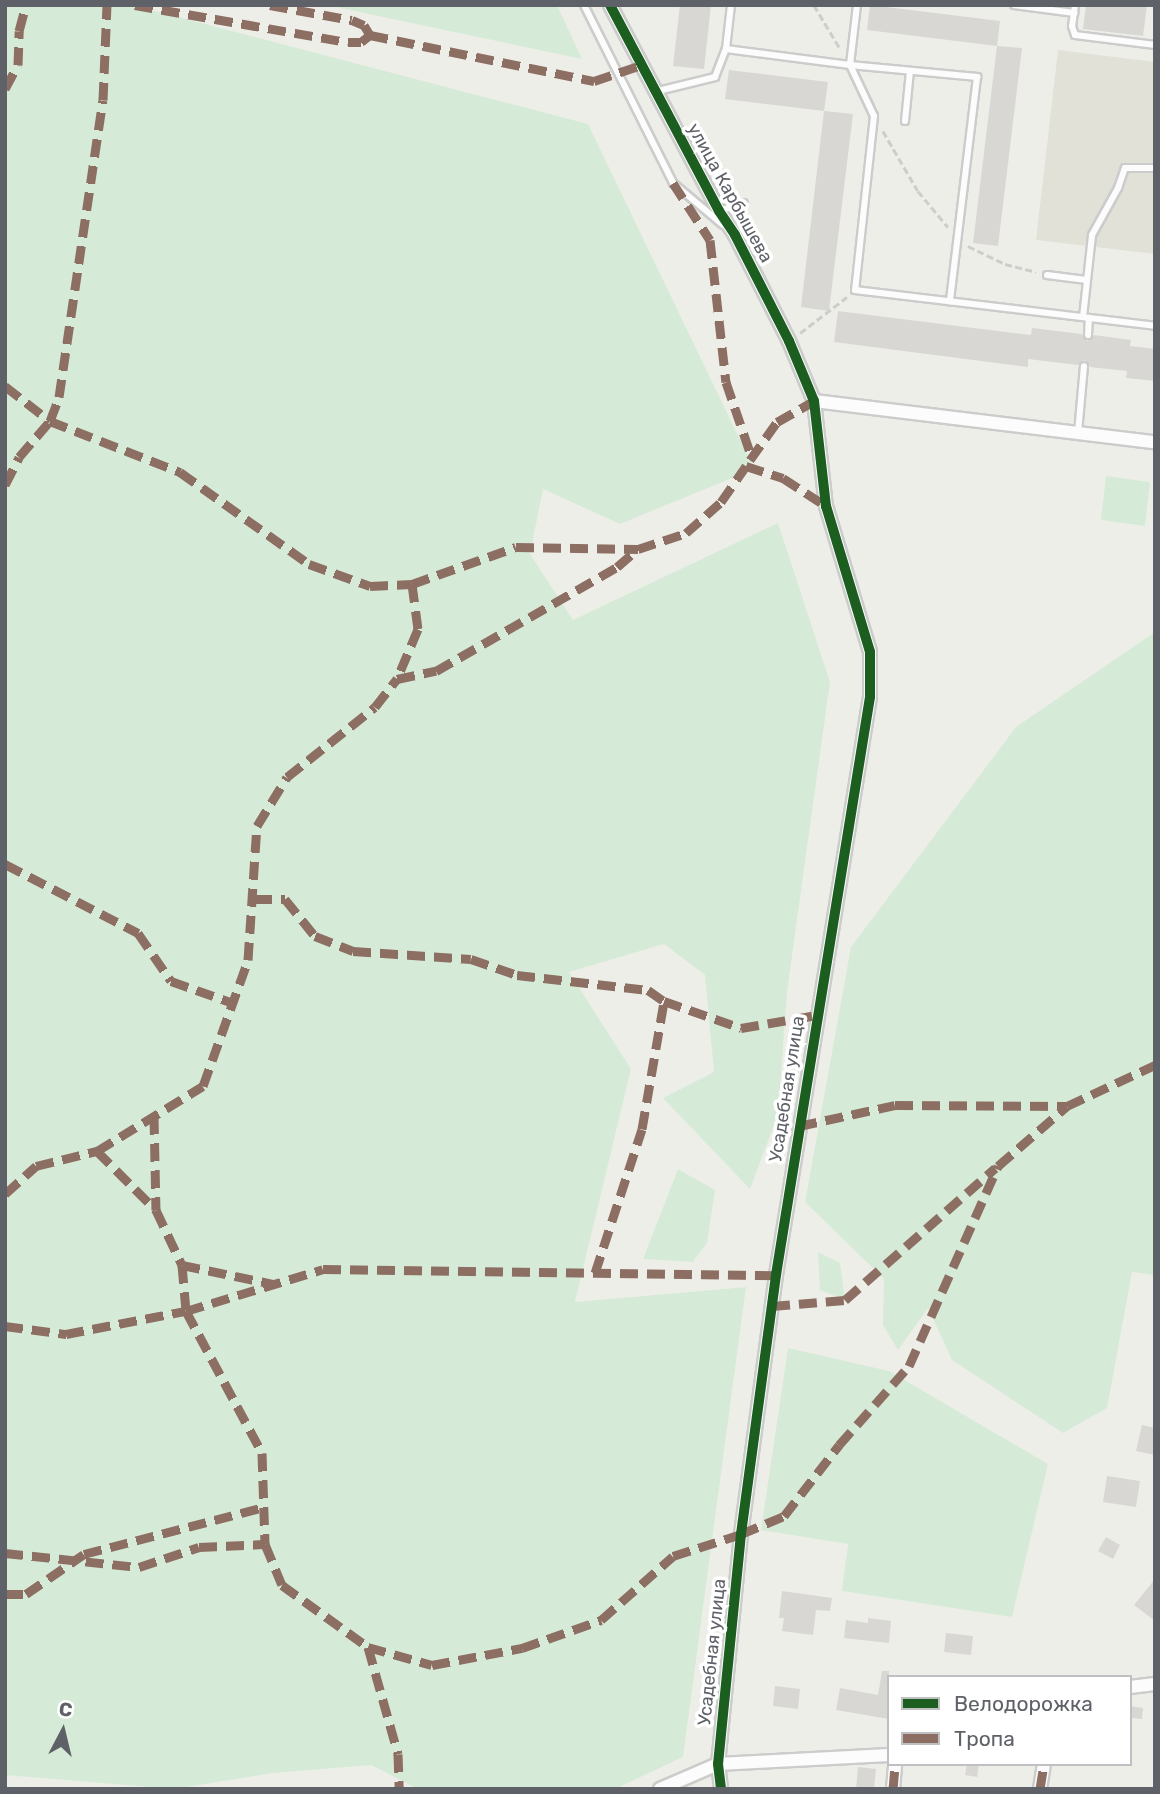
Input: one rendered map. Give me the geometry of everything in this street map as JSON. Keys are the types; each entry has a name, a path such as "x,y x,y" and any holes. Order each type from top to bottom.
{"street":[{"name":"улица Карбышева","path":"610,5 719,211 736,235 789,341 814,401"},
{"path":"814,401 1155,442"},
{"name":"Усадебная улица","path":"721,1789 718,1764 741,1534 776,1275 870,697 870,652 826,506 814,401"},
{"path":"1132,1687 1155,1684"},
{"path":"660,1789 718,1764 887,1755"},
{"path":"892,1789 895,1766"},
{"path":"1040,1789 1044,1766"}],"lane":[{"path":"584,5 673,183 736,235"},
{"path":"654,92 715,77 726,49 731,5"},
{"path":"857,5 850,65 874,116 855,290 1155,326"},
{"path":"1014,5 1075,9 1075,35 1155,44"},
{"path":"726,49 850,65 977,77 950,301"},
{"path":"905,121 910,71"},
{"path":"1088,335 1087,279 1092,235 1118,188 1125,168 1155,168"},
{"path":"719,211 744,203"},
{"path":"1047,275 1087,279"},
{"path":"1078,433 1084,366"}],"path":[{"path":"814,5 850,65"},
{"path":"874,116 918,191 958,239 1006,264 1047,275"},
{"path":"789,341 855,290"}],"shaded area":[{"path":"1058,50 1155,62 1155,254 1036,240"}],"green space":[{"path":"5,5 132,5 588,124 754,469 620,524 543,489 530,554 573,620 778,523 830,682 787,992 778,1115 750,1189 663,1098 714,1072 705,975 664,944 569,972 631,1069 575,1302 746,1287 683,1757 615,1789 418,1789 371,1765 273,1773 174,1789 5,1775"},
{"path":"326,5 557,5 582,59"},
{"path":"1106,476 1150,482 1145,526 1101,520"},
{"path":"1155,632 1155,1275 1132,1272 1107,1408 1063,1433 952,1360 928,1308 898,1350 883,1325 884,1279 805,1202 851,947 1016,727"},
{"path":"678,1169 715,1190 707,1243 693,1262 643,1259"},
{"path":"818,1252 840,1263 845,1300 820,1290"},
{"path":"788,1348 889,1371 1048,1464 1012,1617 842,1591 848,1544 761,1530"}],"building":[{"path":"680,5 711,5 704,69 673,66"},
{"path":"870,5 1000,21 997,46 867,30"},
{"path":"1086,5 1147,5 1143,36 1083,29"},
{"path":"997,46 1022,48 998,246 973,243"},
{"path":"729,70 828,82 824,111 725,99"},
{"path":"824,111 853,114 829,311 801,307"},
{"path":"838,311 1031,335 1032,328 1082,334 1087,341 1094,335 1131,340 1130,346 1155,349 1155,381 1126,378 1127,371 1090,367 1085,360 1078,365 1028,359 1028,367 834,342"},
{"path":"1142,1425 1155,1428 1155,1455 1136,1451"},
{"path":"1107,1476 1140,1481 1136,1507 1103,1502"},
{"path":"1106,1537 1120,1545 1113,1559 1098,1551"},
{"path":"1155,1579 1155,1621 1134,1605"},
{"path":"782,1591 832,1598 830,1611 816,1610 813,1635 782,1631 784,1618 779,1618"},
{"path":"868,1618 891,1621 889,1643 844,1638 846,1620 868,1623"},
{"path":"946,1633 973,1636 971,1655 944,1652"},
{"path":"882,1671 889,1671 887,1719 836,1710 840,1688 878,1695"},
{"path":"775,1686 800,1689 798,1709 773,1706"},
{"path":"1132,1706 1143,1708 1142,1719 1132,1718"},
{"path":"967,1766 979,1766 977,1777 965,1775"},
{"path":"858,1767 876,1769 874,1789 856,1789"}],"marked path":[{"path":"5,89 18,65 19,31 26,5"},
{"path":"5,485 19,457 50,421 59,397 103,100 107,5"},
{"path":"135,5 348,42 361,42 370,35"},
{"path":"270,5 352,20 364,25 370,35 594,81 641,65"},
{"path":"673,183 710,240 726,382 752,458"},
{"path":"5,386 50,421 180,472 309,564 370,586 412,584 418,629 397,679"},
{"path":"750,460 777,422 814,401"},
{"path":"5,1194 36,1166 97,1151 203,1086 248,960 257,826 287,777 375,707 397,679 436,671 617,567 638,549 686,533 721,502 746,466 783,478 826,506"},
{"path":"412,584 516,547 638,549"},
{"path":"5,864 138,933 171,981 233,1003"},
{"path":"254,899 285,899 315,936 353,951 471,959 517,975 648,990 664,1001 741,1028 817,1015"},
{"path":"595,1273 642,1129 664,1001"},
{"path":"154,1116 156,1210 182,1265 186,1311 262,1453 265,1544 282,1585 368,1647 432,1665 522,1648 601,1620 673,1556 741,1534 784,1516 839,1445 909,1366 998,1166 1067,1106 1155,1065"},
{"path":"799,1126 895,1105 1067,1106"},
{"path":"97,1151 156,1210"},
{"path":"772,1306 845,1300 995,1168"},
{"path":"182,1265 274,1284"},
{"path":"5,1326 66,1334 186,1311 323,1269 776,1275"},
{"path":"5,1594 26,1594 84,1554 261,1508"},
{"path":"5,1553 139,1567 199,1547 265,1544"},
{"path":"368,1647 398,1754 399,1789"},
{"path":"893,1789 895,1766"},
{"path":"1040,1789 1044,1766"}],"cycle path":[{"path":"610,5 719,211 735,235 789,341 814,401 826,506 870,652 870,697 776,1275 741,1534 718,1764 721,1789"}]}
